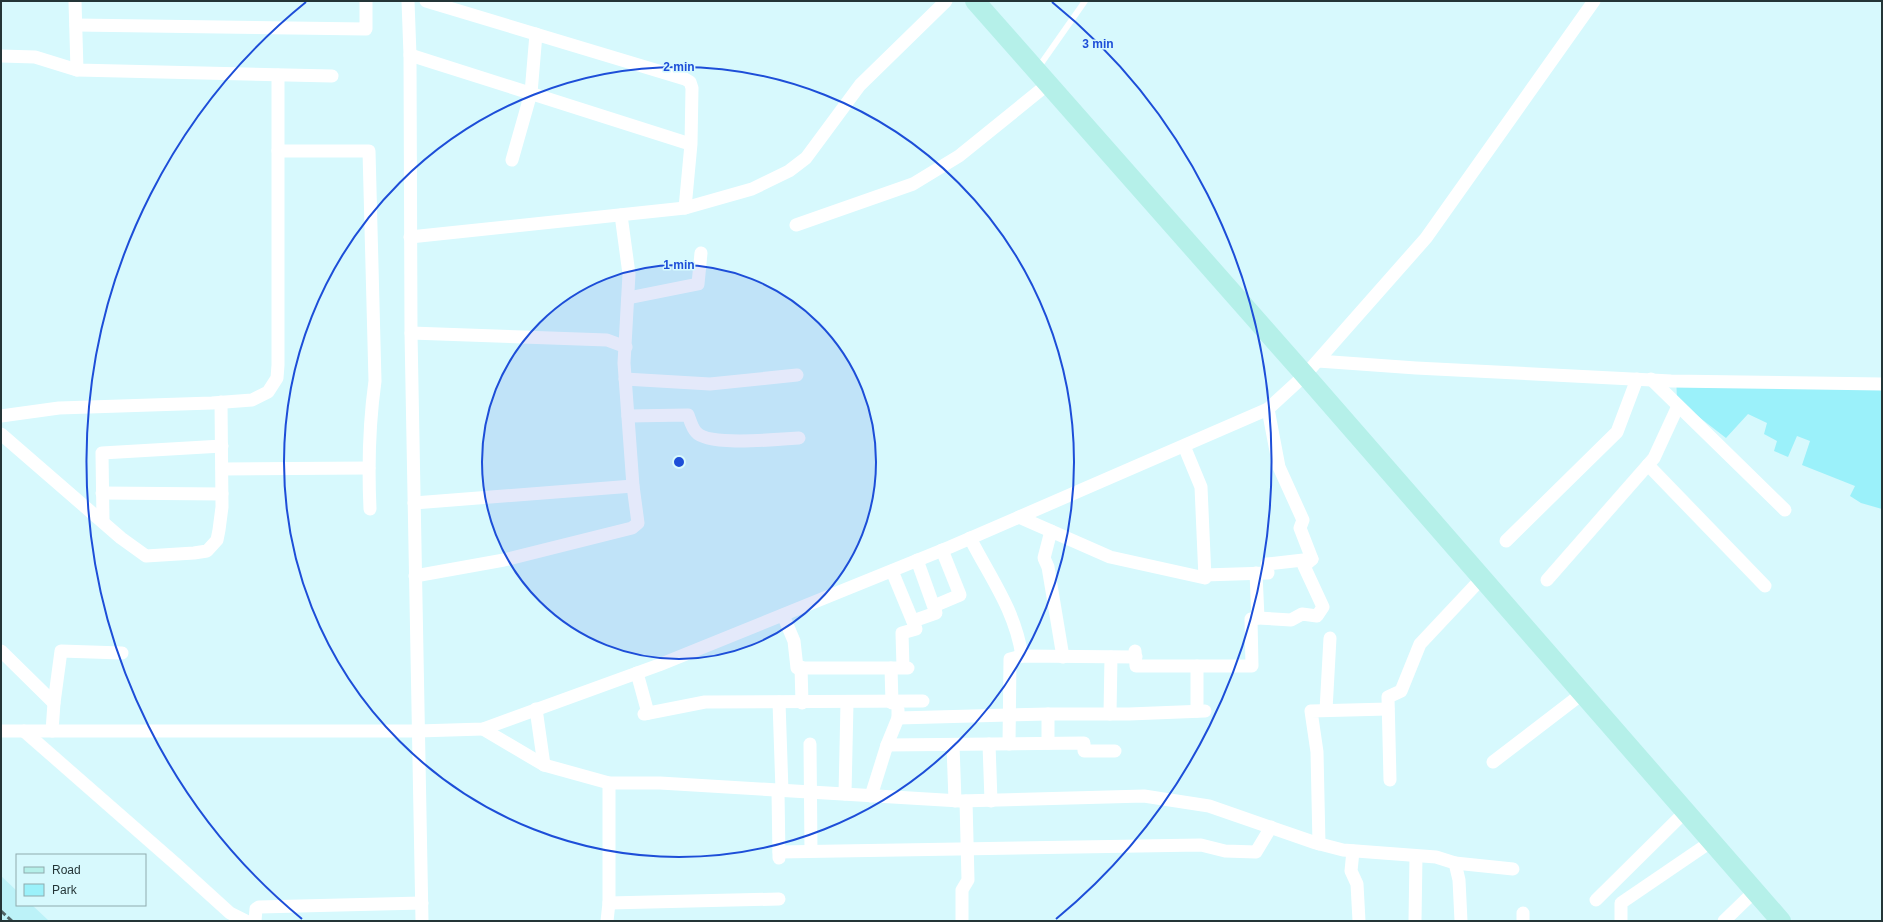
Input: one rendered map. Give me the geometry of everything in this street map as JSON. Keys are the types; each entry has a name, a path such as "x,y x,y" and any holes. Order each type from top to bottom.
{"main road":[{"path":"979,3 1042,78 1312,368 1482,578 1781,921"}],"street":[{"path":"76,1 76,70"},
{"path":"76,25 366,29 366,1"},
{"path":"408,1 410,55 411,333 422,921"},
{"path":"426,1 690,82 692,88 690,144 685,208"},
{"path":"410,237 685,208 752,189 789,171 806,158 860,85 946,1"},
{"path":"1,731 418,731 483,729 637,673 892,571 1268,409 1312,368 1426,238 1594,1"},
{"path":"512,160 531,93 536,34"},
{"path":"410,55 690,144"},
{"path":"1,56 35,57 76,70 332,76"},
{"path":"1,416 59,408 252,400 268,392 277,378 278,75"},
{"path":"796,225 913,184 959,156 1042,78"},
{"path":"278,151 369,151 375,381 368,468 370,509"},
{"path":"415,576 504,560 632,528 638,523 633,486 624,363 626,347 628,274 621,215"},
{"path":"628,298 698,284 701,253"},
{"path":"411,333 607,340 626,347"},
{"path":"1312,368 1416,368 1651,379 1882,384"},
{"path":"625,378 710,384 797,375"},
{"path":"1506,541 1617,432 1636,378"},
{"path":"1651,379 1785,510"},
{"path":"1,434 146,556 207,551 216,540 219,530 222,494 221,402"},
{"path":"1547,580 1654,458 1678,406"},
{"path":"1268,409 1279,467 1303,520 1300,528 1312,559"},
{"path":"628,416 688,415 696,432 706,439 747,441 799,438"},
{"path":"103,521 102,453 222,446"},
{"path":"1184,446 1201,487 1204,575"},
{"path":"1648,465 1765,586"},
{"path":"222,469 368,468"},
{"path":"414,503 633,486"},
{"path":"102,493 222,494"},
{"path":"1018,517 1110,557 1204,578 1204,575 1268,573 1267,564 1312,559"},
{"path":"1050,531 1044,558 1048,567 1063,657"},
{"path":"970,538 1000,590 1009,609 1019,636 1022,656"},
{"path":"934,606 960,594 942,550"},
{"path":"1009,744 1010,659 1022,656 1111,657 1136,654 1136,666 1252,666 1251,619 1291,620 1302,614 1317,616 1323,607 1304,566 1312,559"},
{"path":"913,621 936,613 917,560"},
{"path":"871,796 887,745 898,718 895,703 901,667 902,633 916,629 892,571"},
{"path":"1256,573 1258,618"},
{"path":"1390,780 1388,697 1401,691 1420,644 1482,578"},
{"path":"783,615 794,641 797,668 901,667"},
{"path":"1326,710 1330,638"},
{"path":"52,731 61,650 122,653"},
{"path":"1,651 54,703"},
{"path":"1110,714 1111,657"},
{"path":"898,718 1201,711 1197,666"},
{"path":"801,667 802,703"},
{"path":"637,673 646,714 705,702 895,703 923,701"},
{"path":"1493,762 1583,693"},
{"path":"779,702 779,855 811,851 1201,845 1224,851 1256,852 1271,827"},
{"path":"845,794 847,703"},
{"path":"1319,844 1317,752 1311,711 1388,709"},
{"path":"536,710 544,765"},
{"path":"1048,714 1048,743"},
{"path":"483,729 544,765 609,783 660,783 960,801 1144,796 1209,806 1319,844 1353,851 1436,857 1455,863 1513,869"},
{"path":"24,731 172,859 230,913 246,921"},
{"path":"887,745 1084,743 1084,751 1115,751"},
{"path":"810,744 811,851"},
{"path":"989,744 991,801"},
{"path":"953,745 967,848 968,880 962,890 962,921"},
{"path":"607,921 609,903 609,783"},
{"path":"1596,900 1686,811"},
{"path":"1621,921 1621,903 1712,841"},
{"path":"1353,851 1351,871 1357,884 1359,921"},
{"path":"1415,921 1416,856"},
{"path":"1455,863 1459,880 1461,921"},
{"path":"1724,921 1756,891"},
{"path":"609,903 779,899"},
{"path":"255,921 256,909 259,907 422,903"}],"lane":[{"path":"1042,78 1085,1"}],"shaded area":[{"path":"1,876 16,890 16,906 33,906 49,921 1,921"}],"green space":[{"path":"1676,375 1882,380 1882,509 1861,503 1850,496 1855,486 1802,465 1810,441 1797,436 1788,457 1774,451 1777,441 1764,434 1767,423 1748,414 1726,438 1677,400"}],"railway":[{"path":"1,911 12,921"}]}
